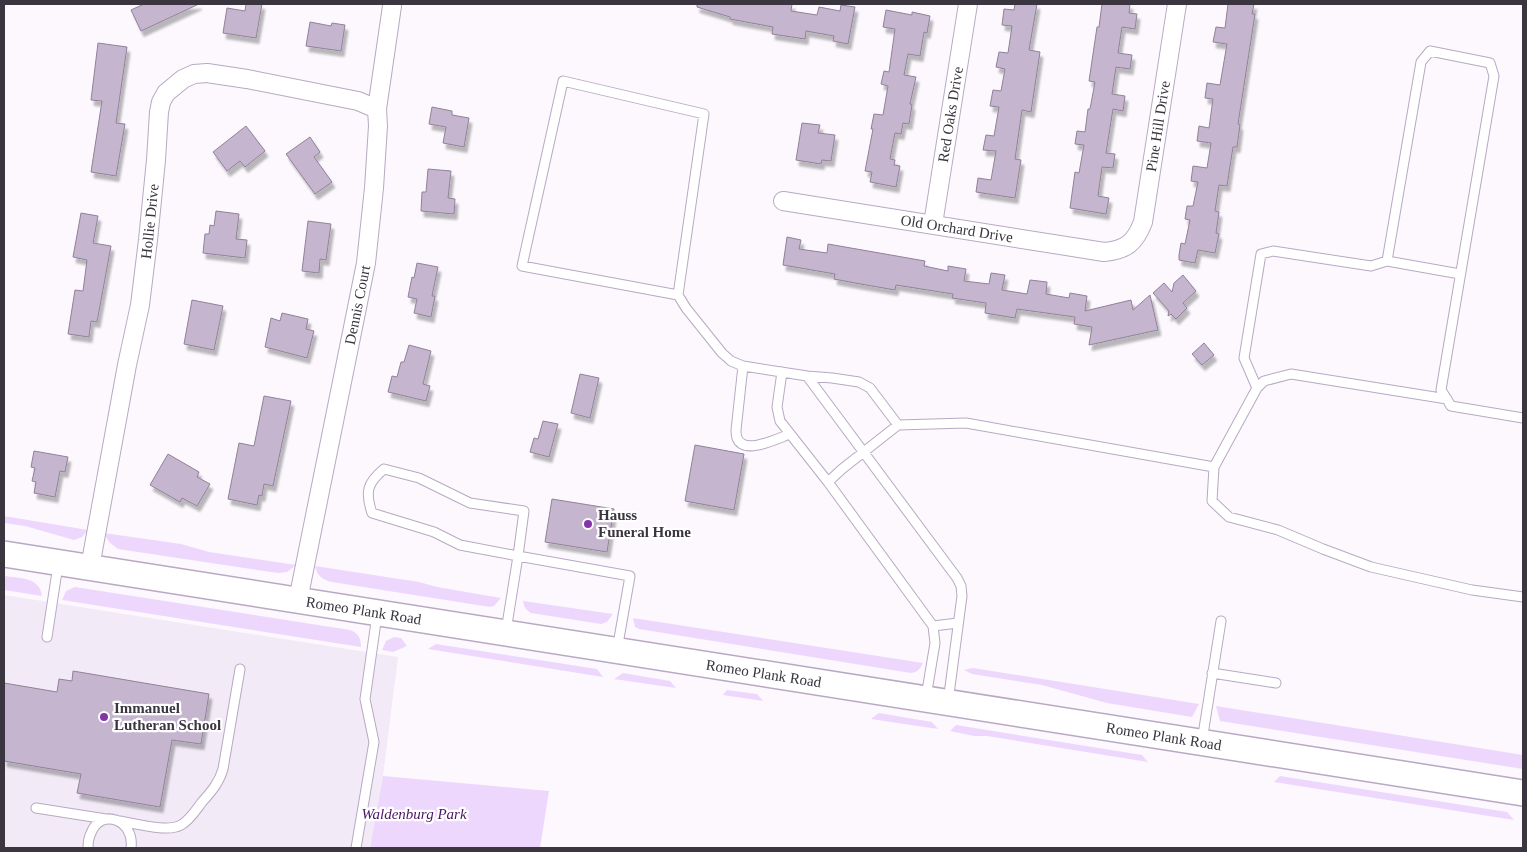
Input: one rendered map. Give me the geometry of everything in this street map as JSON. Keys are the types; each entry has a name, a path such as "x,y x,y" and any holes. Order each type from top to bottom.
{"main road":[{"name":"Romeo Plank Road","path":"4,554 1523,792"}],"street":[{"name":"Red Oaks Drive","path":"933,224 968,4"},
{"name":"Pine Hill Drive","path":"1129,244 1138,234 1143,222 1177,4"},
{"name":"Dennis Court","path":"298,600 366,263 376,170 378,126 376,109 392,6"},
{"name":"Hollie Drive","path":"90,567 127,365 140,305 156,160 159,112 161,102 166,93 183,79 194,74 207,73 358,101 376,109"},
{"name":"Old Orchard Drive","path":"783,201 1104,252 1117,250 1129,244"}],"lane":[{"path":"1387,261 1421,62 1430,51 1490,63 1494,76 1442,390 1451,406 1523,418"},
{"path":"678,295 522,266 563,81 704,114 678,295 686,308 722,353 731,361 743,366 859,382 870,388 898,425"},
{"path":"1257,388 1244,358 1261,254 1273,251 1371,266 1387,261 1460,274"},
{"path":"743,366 736,430 737,438 741,444 748,447 758,446 790,434"},
{"path":"782,372 777,407 780,421 828,482 933,626 936,643 937,700"},
{"path":"1447,399 1290,374 1264,381 1257,388 1214,467 1212,501 1229,517 1278,530 1371,567 1472,590 1523,597"},
{"path":"807,376 957,578 961,586 962,596 958,623 937,700"},
{"path":"828,482 898,425 966,422 1214,467"},
{"path":"506,632 518,556 524,510 470,503 419,478 384,468 372,479 367,498 372,513 434,532 460,545 518,556 630,576 617,650"},
{"path":"47,637 59,562"},
{"path":"356,848 374,742 365,699 377,613"},
{"path":"1202,741 1221,621"},
{"path":"933,626 958,623"},
{"path":"36,808 165,828 183,825 218,783 223,769 240,668"},
{"path":"1212,673 1276,682"},
{"path":"88,848 91,832 99,823 106,819"},
{"path":"119,821 129,830 132,836 131,848"}],"shaded area":[{"path":"4,595 398,657 383,776 370,848 4,848"}],"green space":[{"path":"4,516 88,530 82,537 74,540 25,526 4,523"},
{"path":"104,533 181,544 209,552 296,565 287,572 278,573 118,549 109,542"},
{"path":"315,566 419,582 501,598 494,606 490,607 332,582 321,577"},
{"path":"4,576 22,578 33,582 37,585 42,596 4,590"},
{"path":"75,587 350,630 358,636 361,647 62,600 66,591"},
{"path":"523,601 613,614 607,622 601,624 531,613"},
{"path":"633,618 923,663 919,670 911,673 639,629 635,627"},
{"path":"394,637 401,638 407,646 393,652 382,650 386,641"},
{"path":"436,644 597,669 603,677 428,649"},
{"path":"973,668 1199,704 1192,717 1107,703 1042,685 972,674 964,670"},
{"path":"623,673 670,681 676,688 614,679"},
{"path":"727,690 757,694 763,701 723,695"},
{"path":"1216,706 1523,755 1523,769 1220,721"},
{"path":"879,713 932,722 938,729 871,719"},
{"path":"956,725 1142,755 1148,762 950,731"},
{"name":"Waldenburg Park","path":"383,776 549,791 540,848 370,848"},
{"path":"1280,776 1507,812 1514,820 1274,782"}],"building":[{"path":"144,4 199,4 141,31 131,10"},
{"path":"246,4 262,4 256,38 223,33 227,8 245,11"},
{"path":"697,4 792,4 791,11 817,15 819,7 840,11 841,5 855,7 848,44 833,41 834,36 806,31 805,39 772,34 773,27 730,19 730,17 697,7"},
{"path":"1015,4 1037,4 1029,50 1040,52 1031,112 1022,110 1015,159 1021,160 1015,198 976,192 978,178 991,180 996,151 983,150 986,135 994,136 999,107 990,106 993,90 1001,91 1005,69 996,67 999,52 1008,53 1012,26 1002,25 1004,9 1014,10"},
{"path":"1102,4 1130,4 1129,13 1137,14 1135,29 1122,27 1118,53 1132,55 1130,69 1116,67 1112,94 1125,96 1123,111 1113,109 1106,153 1115,154 1113,168 1102,167 1098,196 1109,198 1106,214 1070,208 1075,172 1079,173 1084,145 1075,144 1077,131 1085,132 1088,109 1090,109 1095,82 1089,81"},
{"path":"1228,4 1254,4 1252,14 1255,14 1238,124 1240,125 1237,147 1233,147 1227,186 1219,185 1215,211 1219,212 1216,233 1219,234 1215,253 1198,250 1195,263 1179,260 1179,255 1181,243 1185,244 1190,220 1185,219 1187,206 1193,206 1198,182 1191,181 1193,166 1207,168 1211,143 1197,141 1199,126 1209,128 1213,99 1205,98 1207,83 1220,85 1227,44 1213,42 1216,27 1225,28"},
{"path":"886,10 912,15 912,12 930,16 927,33 924,32 920,56 908,54 904,75 916,77 910,104 912,105 909,124 903,123 901,134 895,133 890,159 895,160 894,165 900,166 896,187 870,182 872,172 865,171 874,114 883,115 888,86 881,84 884,71 889,72 895,29 883,27"},
{"path":"310,22 331,26 332,23 345,25 341,51 306,46"},
{"path":"98,43 127,47 116,123 125,124 116,176 91,172 102,101 91,100"},
{"path":"432,107 452,111 452,115 469,118 464,147 443,143 446,127 429,124"},
{"path":"802,123 820,125 818,133 835,135 831,161 822,160 821,164 796,160"},
{"path":"246,126 265,151 245,167 240,161 227,171 213,152"},
{"path":"310,137 320,152 314,157 332,182 315,194 286,154"},
{"path":"428,169 451,171 448,198 455,199 454,214 421,211 422,192 426,192"},
{"path":"216,211 239,214 236,239 247,240 245,258 203,253 205,234 209,234 210,225 214,226"},
{"path":"81,213 98,216 93,243 111,246 97,322 91,321 89,337 68,334 75,290 83,291 87,260 73,257"},
{"path":"308,221 331,224 326,260 320,259 319,273 302,271"},
{"path":"787,237 801,240 799,249 827,253 828,244 925,261 924,266 948,271 948,266 966,269 964,281 989,284 991,273 1005,275 1002,290 1027,294 1030,280 1047,282 1046,294 1069,298 1070,293 1087,296 1085,311 1131,300 1133,310 1150,295 1158,330 1089,345 1092,327 1074,324 1075,317 1017,309 1015,318 985,313 986,303 952,298 953,294 896,285 895,290 834,279 835,274 783,265"},
{"path":"417,263 438,267 432,296 435,296 431,317 414,313 417,299 408,297"},
{"path":"1183,275 1196,291 1183,303 1187,308 1176,319 1171,314 1168,316 1169,311 1153,293 1164,283 1172,292 1174,283"},
{"path":"192,300 223,306 214,350 184,344"},
{"path":"282,313 308,319 306,329 314,331 307,358 265,347 271,318 280,321"},
{"path":"1204,343 1214,355 1202,365 1192,354"},
{"path":"409,345 431,351 423,384 430,386 426,401 388,392 392,376 397,377 401,362 404,362"},
{"path":"580,374 599,378 590,418 571,413"},
{"path":"264,396 291,401 273,486 264,484 262,496 259,495 257,505 228,499 239,443 254,446"},
{"path":"543,421 558,424 549,457 530,452 534,438 538,439"},
{"path":"695,445 744,454 734,510 685,501"},
{"path":"34,451 68,457 65,472 60,471 55,497 34,493 36,482 32,481 35,468 31,467"},
{"path":"168,454 199,472 197,477 210,484 197,506 182,498 180,502 150,485"},
{"path":"552,499 614,509 607,552 545,542"},
{"name":"Immanuel Lutheran School","path":"73,671 209,694 201,744 172,740 160,807 77,793 81,774 4,761 4,683 57,692 59,679 72,681"}],"place":[{"name":"Hauss Funeral Home","path":"588,524"},
{"name":"Immanuel Lutheran School","path":"104,717"}]}
